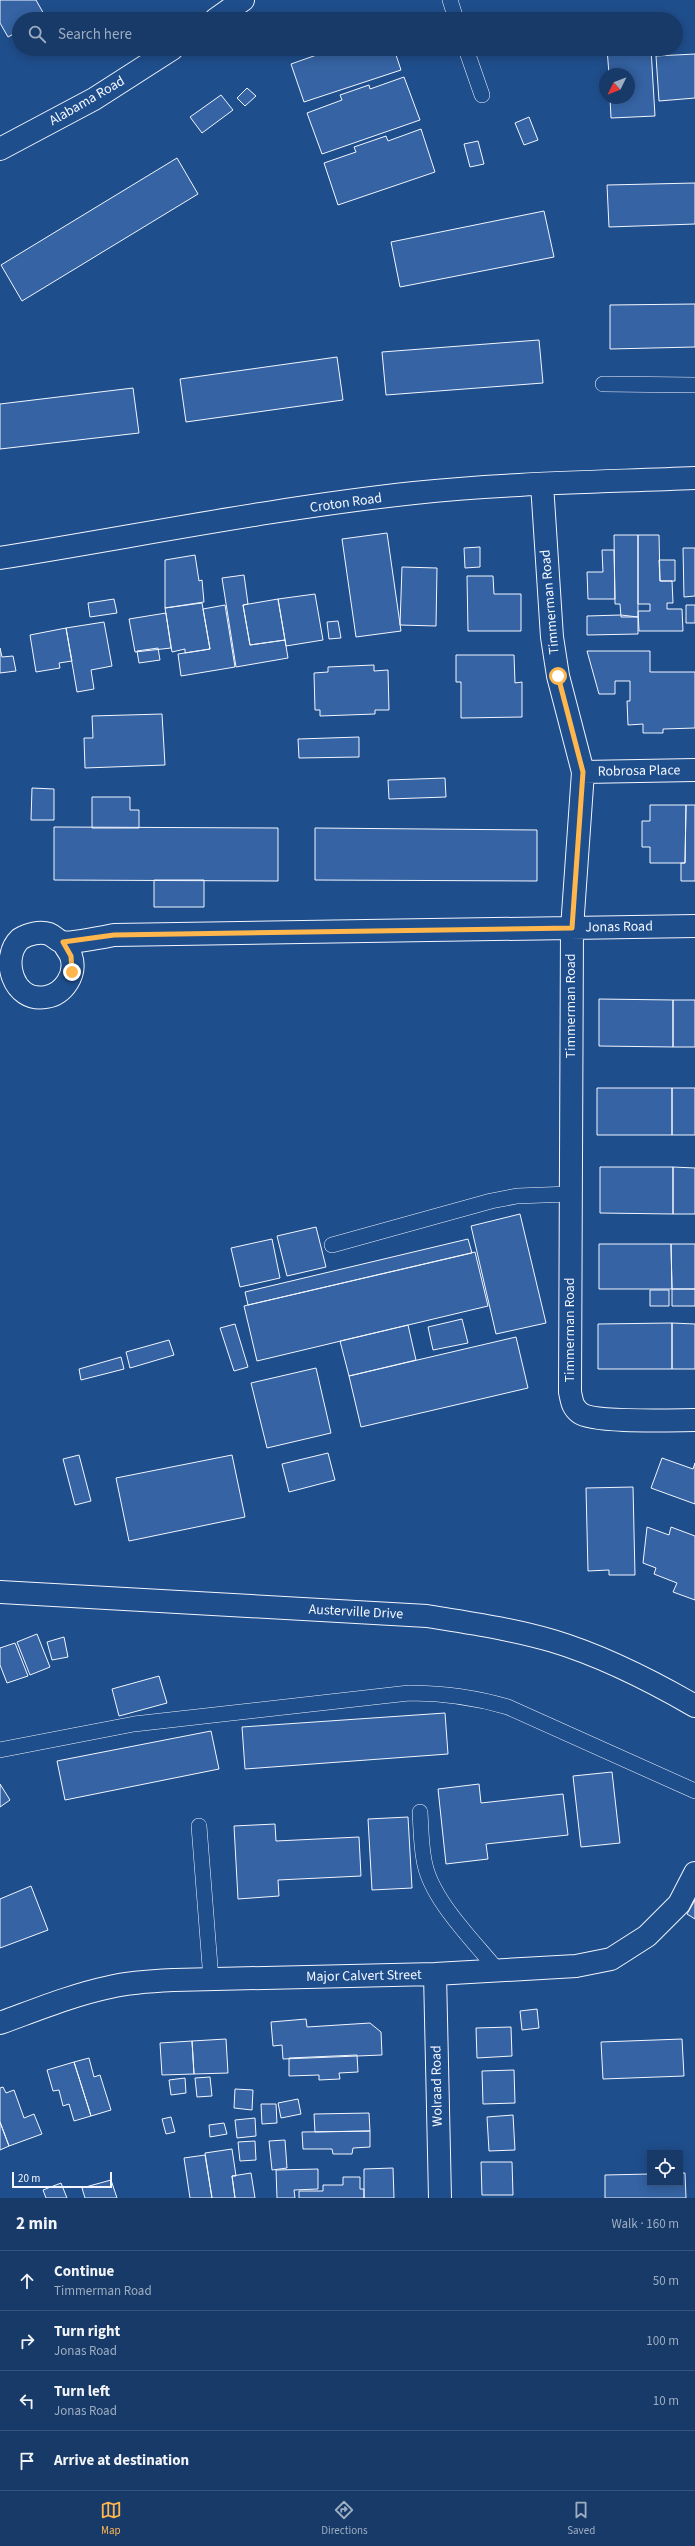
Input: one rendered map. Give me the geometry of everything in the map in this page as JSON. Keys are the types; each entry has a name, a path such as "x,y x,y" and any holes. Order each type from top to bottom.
{"street":[{"path":"226,12 243,0"},
{"name":"Alabama Road","path":"0,149 94,99 161,56"},
{"name":"Croton Road","path":"0,558 298,509 406,494 542,484 695,478"},
{"name":"Timmerman Road","path":"542,484 552,637 558,676 583,772 572,928 570,1392 573,1406 582,1415 598,1418 695,1420"},
{"name":"Robrosa Place","path":"583,772 695,770"},
{"name":"Jonas Road","path":"63,942 114,935 695,926"},
{"name":"Austerville Drive","path":"0,1592 427,1616 494,1626 554,1641 610,1662 665,1688 695,1706"},
{"name":"Major Calvert Street","path":"0,2023 67,1998 110,1987 174,1980 435,1974 498,1971 576,1966 611,1959 648,1936 679,1904 695,1873"},
{"name":"Wolraad Road","path":"435,1974 440,2198"}],"lane":[{"path":"450,0 454,12"},
{"path":"468,56 482,95"},
{"path":"603,384 695,385"},
{"path":"332,1245 490,1201 516,1196 570,1194"},
{"path":"0,1750 134,1724 409,1693 443,1693 475,1697 508,1707 695,1791"},
{"path":"420,1812 424,1861 431,1882 453,1915 498,1971"},
{"path":"199,1826 211,1979"}],"building":[{"path":"0,0 36,0 43,12 12,12 12,35 8,37 0,23"},
{"path":"695,54 695,98 659,101 656,56 683,56 683,55"},
{"path":"314,56 396,56 401,70 304,102 291,64"},
{"path":"608,56 651,56 655,116 611,118 610,104 635,104 635,68 609,68"},
{"path":"404,77 420,120 322,154 307,113 342,100 340,95 369,85 370,89"},
{"path":"247,88 256,96 245,106 237,98"},
{"path":"221,95 233,110 202,133 190,117"},
{"path":"529,117 538,140 524,145 515,123"},
{"path":"421,129 435,172 338,205 324,163 356,152 354,147 386,136 388,141"},
{"path":"478,141 484,164 470,167 464,144"},
{"path":"177,158 198,194 22,301 1,265"},
{"path":"695,183 695,224 609,227 607,185"},
{"path":"544,211 554,257 400,287 391,242"},
{"path":"695,304 695,347 610,349 610,305"},
{"path":"539,340 543,383 386,395 382,352"},
{"path":"337,357 343,400 186,422 180,379"},
{"path":"133,388 139,433 0,449 0,404"},
{"path":"387,533 401,631 356,637 342,539"},
{"path":"614,535 638,535 638,617 621,617 620,604 615,604"},
{"path":"638,535 659,535 660,581 672,581 673,603 667,603 667,609 682,609 683,631 639,631 638,611 650,611 650,604 638,604"},
{"path":"480,547 480,567 465,568 464,548"},
{"path":"683,548 695,548 695,596 684,597"},
{"path":"602,550 614,550 615,599 588,599 587,572 603,572"},
{"path":"195,555 199,581 202,580 204,602 165,608 165,560"},
{"path":"659,560 675,560 675,581 660,581"},
{"path":"402,567 437,568 436,626 400,625"},
{"path":"244,575 248,604 243,605 250,645 285,640 288,658 236,667 222,578"},
{"path":"467,576 493,576 494,594 521,594 521,631 468,631"},
{"path":"315,594 323,640 286,646 278,599"},
{"path":"114,599 117,613 90,617 88,603"},
{"path":"278,599 285,640 250,645 243,605"},
{"path":"202,603 210,649 185,653 185,649 172,652 165,608"},
{"path":"225,605 235,667 181,676 178,654 210,649 203,609"},
{"path":"686,605 695,605 695,623 686,623"},
{"path":"166,613 171,648 135,652 129,619"},
{"path":"621,615 638,617 638,634 587,635 587,616"},
{"path":"338,621 341,638 329,639 327,622"},
{"path":"104,622 112,666 91,670 94,689 77,692 66,628"},
{"path":"66,628 72,661 59,663 60,668 36,672 30,635"},
{"path":"0,648 2,657 13,656 16,671 0,673"},
{"path":"158,648 160,660 139,663 137,651"},
{"path":"587,651 650,651 650,672 695,672 695,728 663,729 663,733 643,733 643,724 628,725 627,701 630,701 630,681 615,681 615,694 599,694"},
{"path":"456,655 514,655 515,683 522,682 522,717 461,718 461,682 456,682"},
{"path":"374,665 374,671 388,670 389,710 375,710 375,714 320,716 320,710 315,710 314,673 328,672 328,667"},
{"path":"162,714 165,765 85,768 84,738 93,738 92,716"},
{"path":"359,737 359,757 299,758 298,739"},
{"path":"445,778 446,797 389,799 388,780"},
{"path":"32,788 54,789 54,820 31,820"},
{"path":"92,797 130,797 130,810 139,810 139,828 92,828"},
{"path":"650,805 686,805 685,863 650,863 650,847 642,847 642,821 650,821"},
{"path":"686,805 695,805 695,881 681,881 681,863 685,863"},
{"path":"54,827 278,828 278,881 54,880"},
{"path":"315,828 537,830 537,881 315,880"},
{"path":"154,880 204,880 204,907 154,907"},
{"path":"599,999 673,1000 673,1047 599,1046"},
{"path":"673,1000 695,1000 695,1047 673,1047"},
{"path":"597,1088 672,1088 672,1135 597,1135"},
{"path":"672,1088 695,1088 695,1135 672,1135"},
{"path":"600,1167 673,1167 673,1214 600,1213"},
{"path":"673,1167 695,1168 695,1214 673,1214"},
{"path":"520,1214 546,1323 496,1334 471,1226"},
{"path":"316,1227 326,1267 287,1276 277,1236"},
{"path":"272,1239 280,1278 240,1287 231,1248"},
{"path":"468,1239 472,1253 248,1305 245,1292"},
{"path":"599,1244 671,1244 672,1289 599,1289"},
{"path":"671,1244 695,1244 695,1289 672,1289"},
{"path":"475,1252 488,1306 257,1361 244,1306"},
{"path":"672,1289 695,1289 695,1306 672,1306"},
{"path":"650,1290 669,1290 669,1306 650,1306"},
{"path":"462,1319 468,1343 433,1350 428,1327"},
{"path":"672,1323 672,1369 598,1369 598,1324"},
{"path":"672,1323 695,1324 695,1369 672,1369"},
{"path":"235,1324 248,1367 234,1371 220,1328"},
{"path":"408,1325 416,1360 349,1376 340,1341"},
{"path":"516,1337 528,1388 361,1427 349,1376"},
{"path":"169,1340 174,1355 130,1368 126,1352"},
{"path":"121,1357 124,1369 81,1380 79,1369"},
{"path":"316,1368 331,1433 267,1448 251,1383"},
{"path":"328,1453 335,1480 289,1492 282,1464"},
{"path":"79,1455 91,1501 75,1505 63,1459"},
{"path":"232,1455 245,1517 129,1541 116,1478"},
{"path":"662,1458 693,1469 695,1463 695,1504 651,1488"},
{"path":"633,1487 635,1575 609,1575 609,1570 588,1571 586,1488"},
{"path":"647,1527 669,1535 671,1527 695,1536 695,1600 673,1592 677,1583 654,1574 656,1568 643,1563"},
{"path":"37,1634 50,1667 30,1675 17,1642"},
{"path":"64,1637 68,1657 52,1660 47,1642"},
{"path":"15,1643 28,1676 7,1683 0,1665 0,1648"},
{"path":"159,1676 167,1703 119,1716 112,1689"},
{"path":"445,1713 448,1754 245,1769 242,1727"},
{"path":"211,1731 219,1769 65,1800 57,1761"},
{"path":"612,1772 620,1843 581,1847 573,1776"},
{"path":"0,1784 10,1800 0,1807"},
{"path":"479,1784 481,1803 563,1794 568,1835 486,1844 488,1859 446,1864 438,1789"},
{"path":"408,1817 412,1888 372,1890 368,1819"},
{"path":"275,1824 276,1841 359,1837 361,1876 278,1880 279,1896 238,1899 234,1826"},
{"path":"31,1886 48,1930 0,1948 0,1899"},
{"path":"695,1900 695,1919 687,1914"},
{"path":"537,2009 539,2028 522,2030 520,2011"},
{"path":"306,2019 307,2027 370,2023 381,2032 382,2055 283,2059 282,2045 273,2046 271,2022"},
{"path":"511,2027 512,2056 477,2058 476,2028"},
{"path":"226,2039 228,2073 194,2074 192,2041"},
{"path":"682,2039 684,2076 603,2079 601,2042"},
{"path":"192,2041 194,2074 162,2075 160,2043"},
{"path":"357,2055 358,2072 339,2073 340,2079 319,2080 319,2075 289,2076 289,2058"},
{"path":"89,2058 94,2077 100,2075 111,2110 91,2116 74,2062"},
{"path":"74,2062 91,2116 74,2121 69,2104 63,2106 59,2090 53,2091 47,2070"},
{"path":"514,2070 515,2103 483,2104 482,2071"},
{"path":"210,2077 212,2096 197,2097 195,2078"},
{"path":"185,2078 186,2093 171,2095 169,2080"},
{"path":"3,2087 6,2093 14,2090 24,2118 34,2114 42,2134 9,2146 0,2122 0,2088"},
{"path":"235,2089 253,2090 252,2110 234,2108"},
{"path":"298,2099 301,2114 281,2118 278,2103"},
{"path":"261,2104 276,2104 277,2123 262,2124"},
{"path":"369,2113 370,2131 315,2132 314,2114"},
{"path":"513,2115 515,2150 489,2151 487,2117"},
{"path":"171,2117 175,2132 166,2134 162,2119"},
{"path":"255,2118 256,2136 237,2138 235,2120"},
{"path":"0,2122 9,2146 0,2150"},
{"path":"224,2123 227,2134 210,2137 209,2125"},
{"path":"370,2131 370,2147 353,2148 352,2154 333,2154 332,2149 303,2149 302,2132"},
{"path":"285,2140 287,2168 272,2170 269,2141"},
{"path":"255,2141 256,2160 240,2161 238,2142"},
{"path":"232,2149 236,2176 232,2176 235,2198 212,2198 205,2153"},
{"path":"205,2155 212,2198 190,2198 184,2158"},
{"path":"481,2162 512,2162 513,2195 482,2195"},
{"path":"393,2168 394,2198 364,2198 364,2169"},
{"path":"318,2169 318,2189 294,2190 295,2198 277,2198 276,2170"},
{"path":"251,2173 255,2198 235,2198 232,2176"},
{"path":"683,2173 685,2173 686,2198 605,2198 605,2175 647,2174 647,2186 683,2186"},
{"path":"343,2177 360,2177 360,2189 364,2189 364,2198 299,2198 299,2191 323,2191 323,2185 343,2185"},
{"path":"111,2180 117,2198 85,2198 82,2188"},
{"path":"61,2183 67,2198 46,2198 43,2190"}],"route":[{"path":"72,972 71,956 63,942 114,935 572,928 583,772 558,676"}]}
